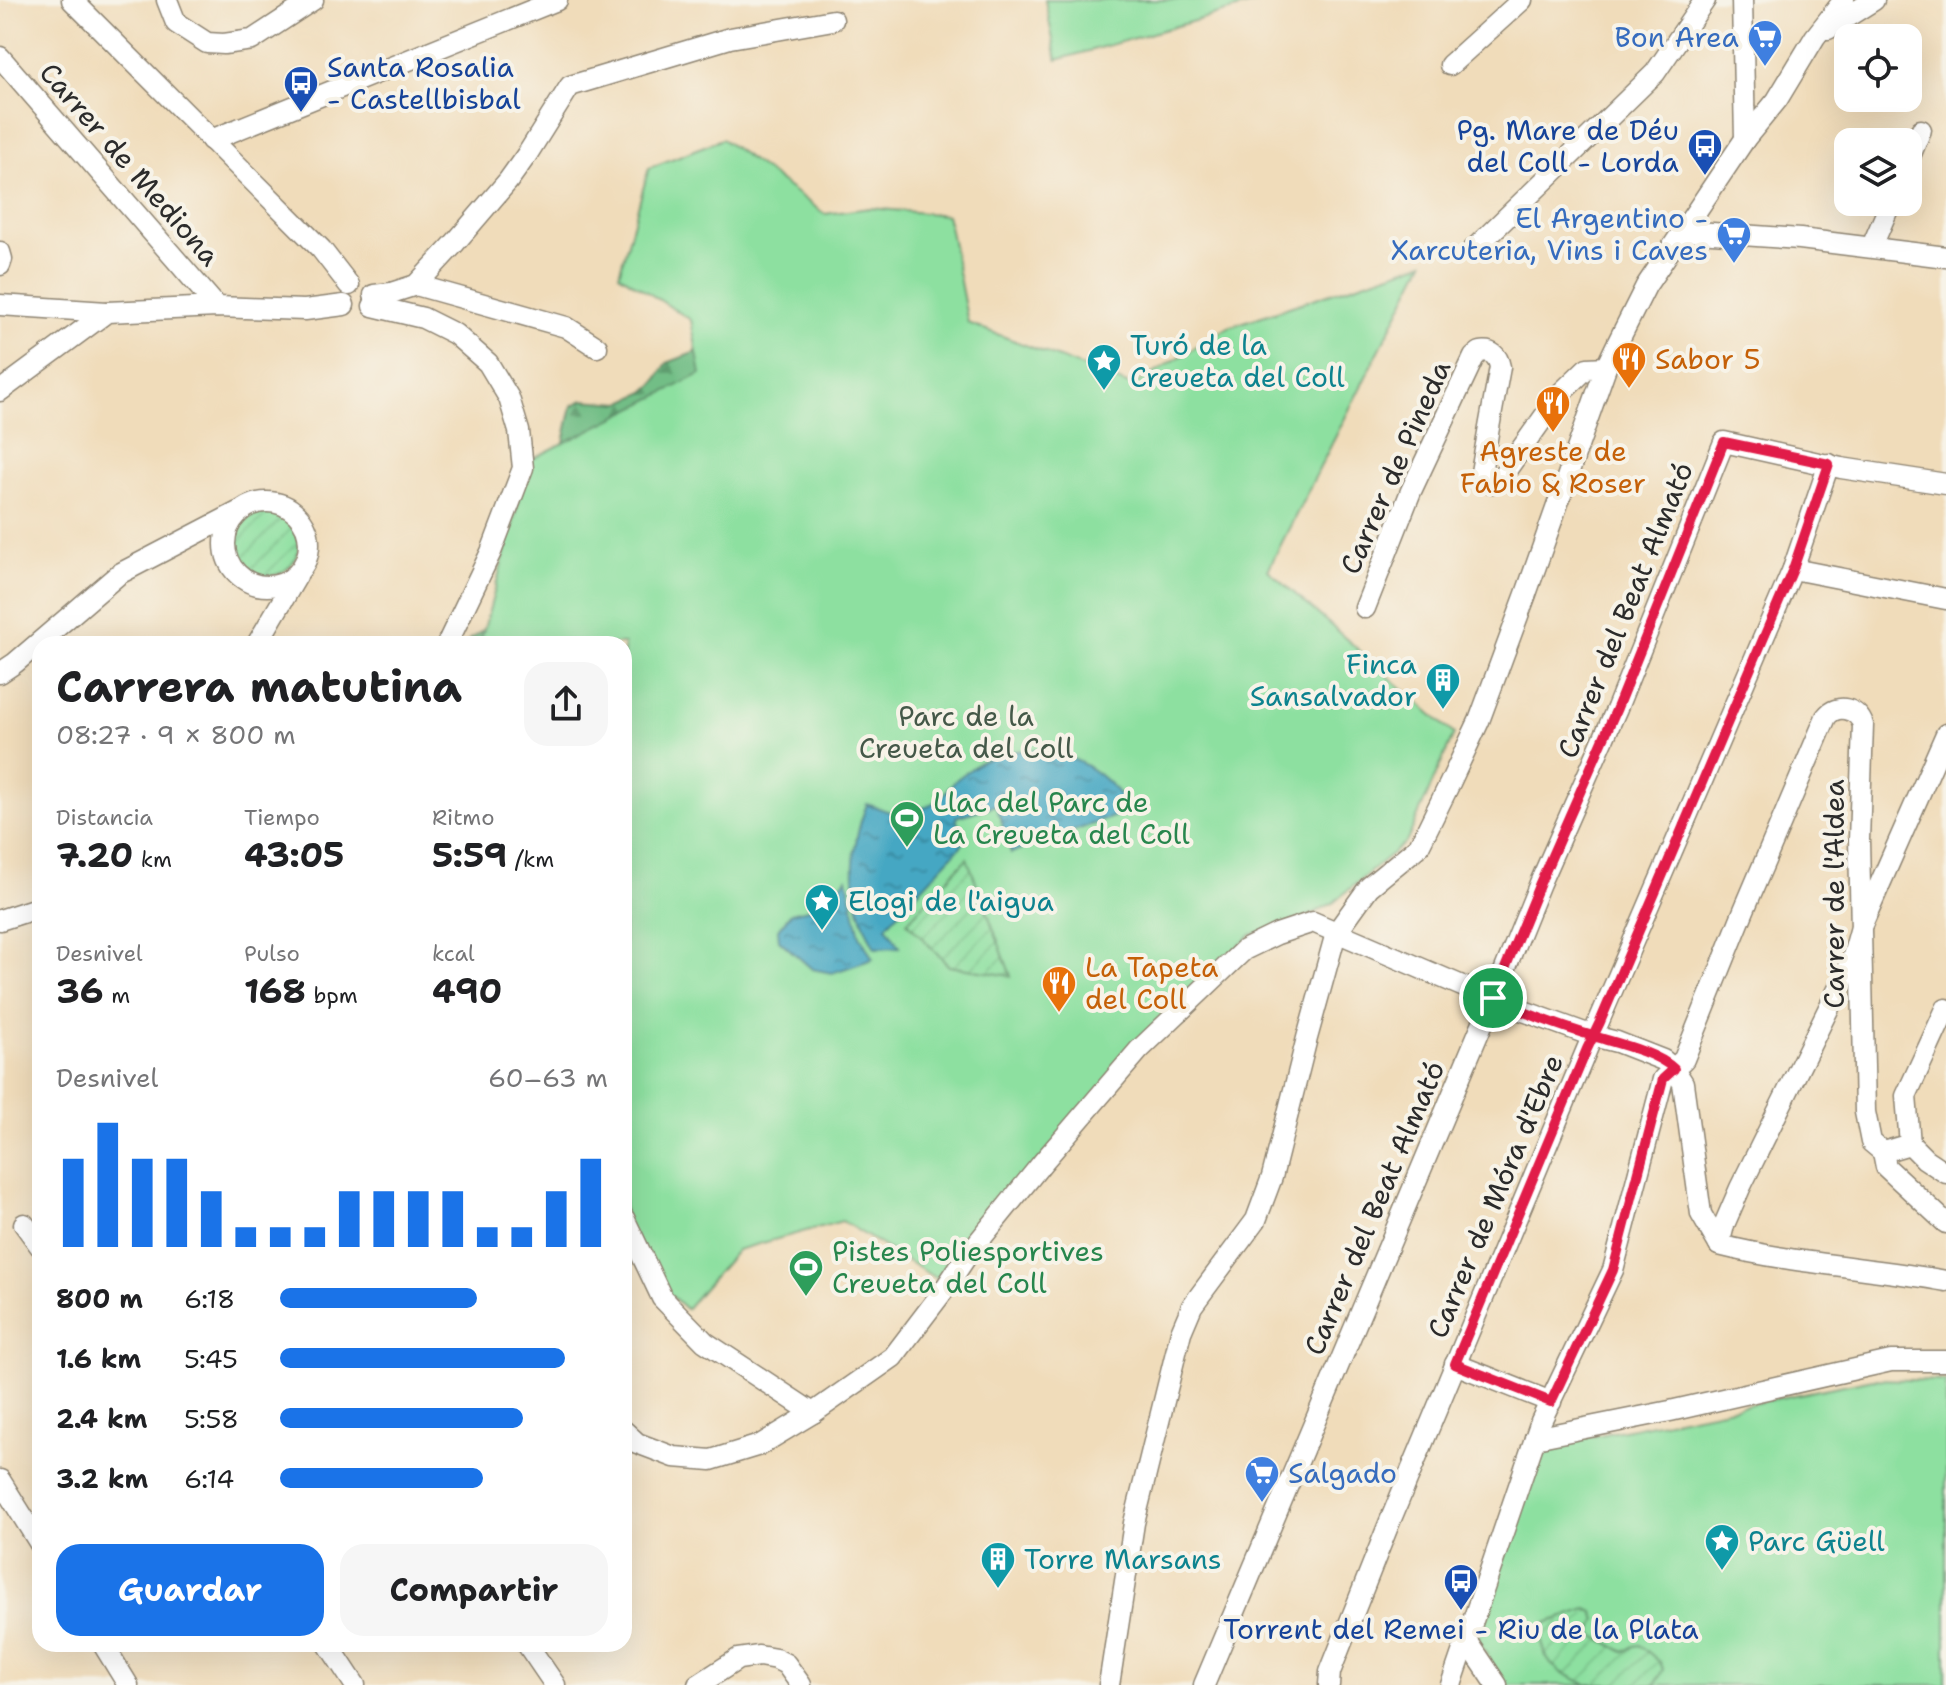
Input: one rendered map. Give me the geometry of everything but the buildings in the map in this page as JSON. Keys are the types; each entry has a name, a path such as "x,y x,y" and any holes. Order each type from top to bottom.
{"street":[{"path":"72,0 321,249 347,295 349,311 359,314 367,312 374,301 416,285 454,244 508,181 570,86 730,38 833,20"},
{"path":"167,0 176,23 207,43 224,44 252,40 313,0"},
{"path":"211,140 557,0"},
{"path":"1450,65 1522,0"},
{"path":"1472,251 1655,73 1705,0"},
{"path":"1742,0 1745,139"},
{"path":"1109,1685 1134,1523 1181,1332 1192,1306 1256,1220 1272,1177 1336,933 1369,887 1419,846 1449,785 1479,721 1606,367 1646,286 1745,139 1777,100 1815,37 1844,0"},
{"path":"1815,37 1874,0"},
{"name":"Carrer de Mediona","path":"0,57 217,307"},
{"path":"1872,246 1885,216"},
{"path":"1683,231 1872,246 1946,257"},
{"path":"0,252 0,265"},
{"path":"416,285 566,327 597,347"},
{"path":"0,305 107,312 217,307 305,310 347,295"},
{"path":"374,301 423,318 455,334 488,363 509,398 519,431 523,468 491,552 451,636"},
{"path":"0,391 107,312"},
{"name":"Carrer de Pineda","path":"1365,608 1411,491 1474,357 1486,351 1494,354 1500,367 1481,472 1488,483 1500,479 1561,393 1587,368 1606,367"},
{"name":"Carrer del Beat Almató","path":"1204,1685 1540,883 1617,708 1724,442 1829,464"},
{"path":"1829,464 1946,484"},
{"name":"Carrer de Móra d'Ebre","path":"1326,1681 1455,1364 1793,569 1829,464"},
{"path":"47,636 119,574 251,504 266,501 280,503 293,510 302,520 309,535 309,549 301,569 262,636"},
{"path":"238,512 224,535 224,550 232,569 244,580 271,587 285,583 301,569"},
{"path":"1793,569 1946,599"},
{"path":"0,673 32,648"},
{"name":"Carrer de l'Aldea","path":"1674,1069 1684,1059 1826,717 1831,711 1847,709 1855,712 1863,721 1859,840 1865,1112 1871,1142 1883,1152 1886,1167 1946,1223"},
{"path":"1719,1245 1740,1188 1851,963 1861,927 1946,734"},
{"path":"0,920 32,910"},
{"path":"632,1438 674,1457 711,1460 760,1445 813,1413 893,1357 966,1257 1139,1050 1244,950 1277,934 1313,922 1493,998 1663,1060 1683,1083 1701,1214 1719,1245 1790,1261 1946,1281"},
{"path":"1945,1172 1910,1144 1906,1096 1946,1009"},
{"path":"1451,1685 1535,1438 1613,1270 1663,1079 1674,1069"},
{"path":"1883,1152 1910,1144"},
{"path":"24,1224 32,1235"},
{"path":"632,1235 662,1298 705,1342 813,1413"},
{"path":"1535,1438 1891,1361 1946,1361"},
{"path":"1455,1364 1551,1402"},
{"path":"0,1480 32,1531"},
{"path":"1466,1639 1497,1685"},
{"path":"108,1652 128,1685"},
{"path":"333,1652 355,1685"},
{"path":"532,1652 555,1685"},
{"path":"698,1685 738,1659 759,1656 786,1664 801,1685"}],"green space":[{"path":"1045,0 1268,0 1057,60"},
{"name":"Parc de la Creueta del Coll","path":"722,139 825,214 870,208 947,215 968,323 1132,386 1229,327 1424,262 1268,570 1454,734 1407,841 1333,903 1304,918 1251,935 1165,1015 937,1279 842,1221 737,1250 686,1309 632,1260 632,636 482,636 530,460 701,374 691,320 619,274 649,168"},
{"path":"714,345 718,356 571,636 475,636 592,551 561,456 572,406 583,400 621,403 645,392 667,363"},
{"path":"267,512 285,518 293,526 299,544 293,562 285,570 267,576 249,570 241,562 235,544 241,526 249,518"},
{"path":"967,858 1011,976 949,966 907,922"},
{"name":"Parc Güell","path":"1873,1379 1946,1381 1946,1685 1505,1685 1479,1642 1479,1633 1540,1447"},
{"path":"1587,1609 1594,1612 1597,1620 1591,1631 1595,1636 1624,1652 1640,1645 1660,1662 1663,1669 1655,1685 1585,1684 1551,1664 1542,1643 1546,1623"}],"water":[{"name":"Llac del Parc de La Creueta del Coll","path":"1026,750 1058,754 1087,766 1111,785 1130,811 1011,853 996,805 956,817 963,844 886,926 900,947 875,948 860,913 854,877 856,841 867,804 904,817 938,801 957,779 980,762 1007,752"},
{"path":"847,878 860,936 873,959 832,973 812,969 779,940 778,929 791,913 830,904 832,894"}],"place":[{"name":"Bon Area","path":"1765,68"},
{"name":"Santa Rosalia - Castellbisbal","path":"301,114"},
{"name":"Pg. Mare de Déu del Coll - Lorda","path":"1705,177"},
{"name":"El Argentino - Xarcuteria, Vins i Caves","path":"1734,265"},
{"name":"Sabor 5","path":"1629,390"},
{"name":"Turó de la Creueta del Coll","path":"1104,392"},
{"name":"Agreste de Fabio & Roser","path":"1553,434"},
{"name":"Finca Sansalvador","path":"1443,711"},
{"name":"Llac del Parc de La Creueta del Coll","path":"907,849"},
{"name":"Elogi de l'aigua","path":"822,932"},
{"name":"La Tapeta del Coll","path":"1059,1014"},
{"name":"Pistes Poliesportives Creueta del Coll","path":"806,1298"},
{"name":"Salgado","path":"1262,1504"},
{"name":"Parc Güell","path":"1722,1572"},
{"name":"Torre Marsans","path":"998,1590"},
{"name":"Torrent del Remei - Riu de la Plata","path":"1461,1612"}],"route":[{"path":"1493,998 1504,1004 1593,1036 1617,1042 1663,1060 1674,1069 1663,1079 1613,1270 1551,1402 1455,1364 1587,1049 1593,1036 1600,1022 1793,569 1829,464 1724,442 1617,708 1493,998"}]}
